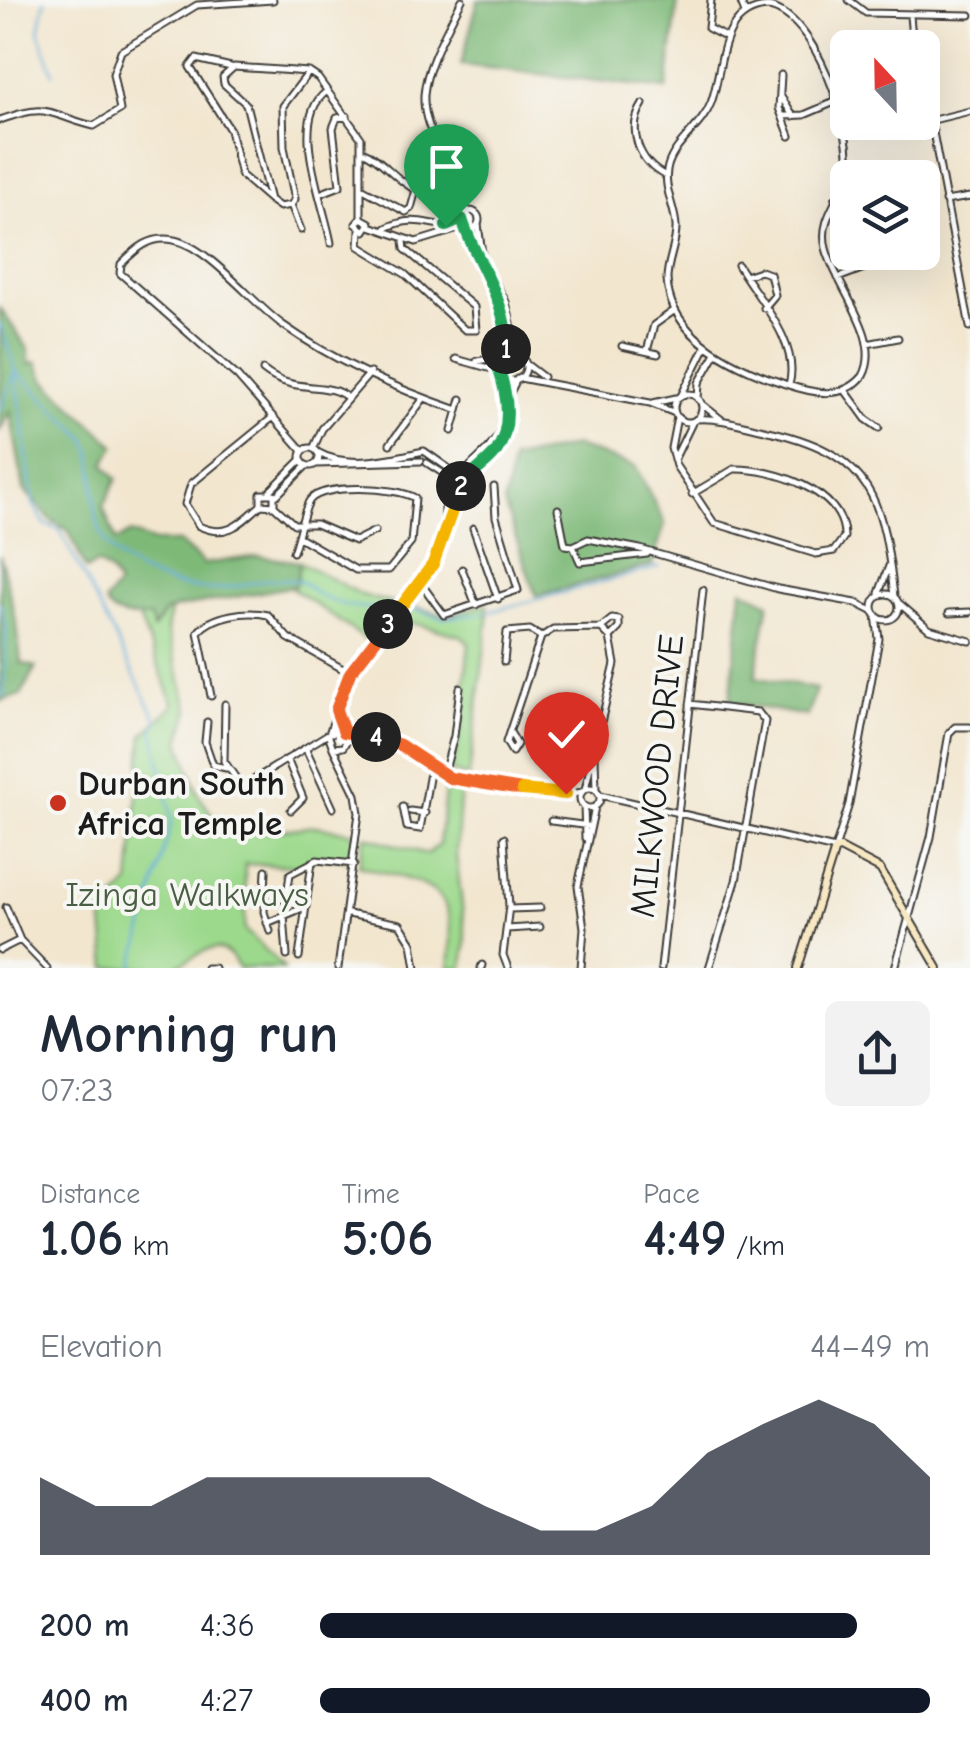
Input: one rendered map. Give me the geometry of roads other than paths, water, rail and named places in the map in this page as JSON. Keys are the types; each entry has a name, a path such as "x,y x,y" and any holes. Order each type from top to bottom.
{"street":[{"path":"0,120 38,108 59,111 94,126 109,120 120,110 113,74 120,51 197,6 272,0"},
{"path":"462,0 424,80 424,118 468,212 477,215 483,261 506,302 518,354 550,380"},
{"path":"711,0 708,28 727,38"},
{"path":"740,0 745,13"},
{"path":"849,0 866,13 970,15"},
{"path":"830,86 810,42 790,17 768,7 745,13 727,38 708,110 672,156 666,176 676,230 667,280 676,310 706,346 789,385 819,393 845,390 866,370 866,344 835,270"},
{"path":"910,15 911,30"},
{"path":"291,206 280,207 242,175 230,130 190,67 196,59 234,67 308,72 348,116 364,152 361,218 356,224 360,230 359,246 405,274 465,330 476,330 474,307 406,249 404,241"},
{"path":"234,67 223,72 224,84 246,104 270,200"},
{"path":"291,206 295,199 284,147 282,106 308,72"},
{"path":"781,75 781,116 790,136"},
{"path":"326,92 315,102 306,130 331,243"},
{"path":"780,95 793,116"},
{"path":"643,104 635,122 639,146 652,168 666,176"},
{"path":"781,116 830,104"},
{"path":"940,118 970,111"},
{"path":"322,193 340,186 333,128 337,118 348,116"},
{"path":"934,140 970,328"},
{"path":"364,152 373,155 394,179 433,194"},
{"path":"362,189 406,212 416,190"},
{"path":"945,202 970,197"},
{"path":"291,206 301,230"},
{"path":"830,210 824,244 830,259"},
{"path":"360,230 369,226 385,228 413,218 440,227 462,219 468,212"},
{"path":"361,218 369,226"},
{"path":"462,219 479,267 503,310 504,356 500,373 508,397"},
{"path":"385,228 404,241 424,242 478,224"},
{"path":"304,463 303,451 237,376 120,273 121,264 138,248 156,239 186,244 284,326 370,373 458,410"},
{"path":"738,264 791,356 789,385"},
{"path":"838,278 859,270"},
{"path":"745,276 760,271 770,274 775,294 764,308"},
{"path":"962,293 970,290"},
{"path":"647,352 654,325 676,310"},
{"path":"866,344 898,338"},
{"path":"622,346 658,354"},
{"path":"692,494 734,469 780,478 807,487 830,506 843,522 844,537 834,551 816,554 732,532 714,523 692,494 671,448 680,397 706,346"},
{"path":"674,460 695,420 699,382 716,353"},
{"path":"474,362 518,354"},
{"path":"456,358 518,378 550,380 650,403 695,420 724,421 808,441 843,460 878,504 894,596 916,621 939,634 970,641"},
{"path":"338,968 359,813 344,768 331,747 329,732 350,673 438,555 445,504 504,426 508,397 526,364"},
{"path":"262,370 281,383 304,389 336,389 348,398"},
{"path":"316,464 315,450 322,428 370,373"},
{"path":"845,390 866,419 880,428"},
{"path":"650,403 680,397 699,401 724,421"},
{"path":"390,444 424,398"},
{"path":"452,431 461,400"},
{"path":"272,418 191,484 185,504 199,526 222,532 238,526 260,505 260,496 273,494 304,463 424,462 458,484"},
{"path":"303,451 315,450 329,459 363,461 424,450 463,477"},
{"path":"293,552 304,524 306,504 324,490 384,487 411,494 417,506 410,543 389,570 356,570 299,537"},
{"path":"420,582 441,614 516,592 520,586 497,522 494,487"},
{"path":"273,494 274,506 290,523 325,527 355,542 375,532"},
{"path":"260,505 274,506"},
{"path":"558,509 566,545 588,539 778,589 856,603 875,614 916,621"},
{"path":"474,528 498,599"},
{"path":"573,546 580,562 647,554"},
{"path":"798,968 849,804 879,639 876,598 890,560"},
{"path":"462,569 476,605"},
{"name":"MILKWOOD DRIVE","path":"661,968 702,590"},
{"path":"856,603 894,596"},
{"path":"879,639 899,603"},
{"path":"211,696 198,636 202,626 255,612 273,619 288,638 350,673"},
{"path":"950,614 970,612"},
{"path":"510,732 541,637 553,630 601,628 612,619 619,620 620,626 610,637"},
{"path":"581,968 584,928 578,886 587,826 583,791 614,664 610,637 601,628"},
{"path":"504,662 507,632 530,630 541,637"},
{"path":"444,774 460,688"},
{"path":"226,704 226,768"},
{"path":"690,704 758,712 764,717 735,887 709,968"},
{"path":"336,710 343,731 344,768"},
{"path":"207,722 204,742 213,765 226,768 246,787 329,732 343,731 400,745 444,774 472,784 566,794 583,791 597,799 678,812 850,851 877,866 938,968"},
{"path":"894,968 906,914 929,844 950,733 955,727 970,726"},
{"path":"307,748 344,745 366,735"},
{"path":"307,748 333,808"},
{"path":"587,826 597,799 594,753"},
{"path":"287,759 303,798 291,810"},
{"path":"403,807 407,825 421,828 431,766"},
{"path":"566,794 583,805"},
{"path":"583,805 597,799"},
{"path":"410,811 425,813"},
{"path":"551,821 587,826"},
{"path":"504,838 509,909 503,956 508,968"},
{"path":"288,956 284,915 290,874 312,862 354,864"},
{"path":"299,957 312,862"},
{"path":"266,870 264,912 269,927 284,915 306,906"},
{"path":"6,907 20,940 47,968"},
{"path":"509,909 540,908"},
{"path":"348,914 396,921 408,935 416,968"},
{"path":"0,924 12,920"},
{"path":"507,929 540,927"},
{"path":"0,950 20,940"},
{"path":"206,968 214,968"}],"waterway":[{"path":"45,0 39,31 53,74"},
{"path":"0,324 16,371 0,409"},
{"path":"16,371 33,504 45,524 60,530 158,722 153,728 172,820 133,968"},
{"path":"18,373 86,439 91,452 98,523 111,549 132,566 160,580 189,587 217,589 273,579 293,580 345,605 392,606"},
{"path":"410,607 443,618 481,614 659,567"},
{"path":"0,603 6,628 4,697"}],"place":[{"name":"Durban South Africa Temple","path":"58,803"}],"park label":[{"name":"Izinga Walkways","path":"187,894"}]}
